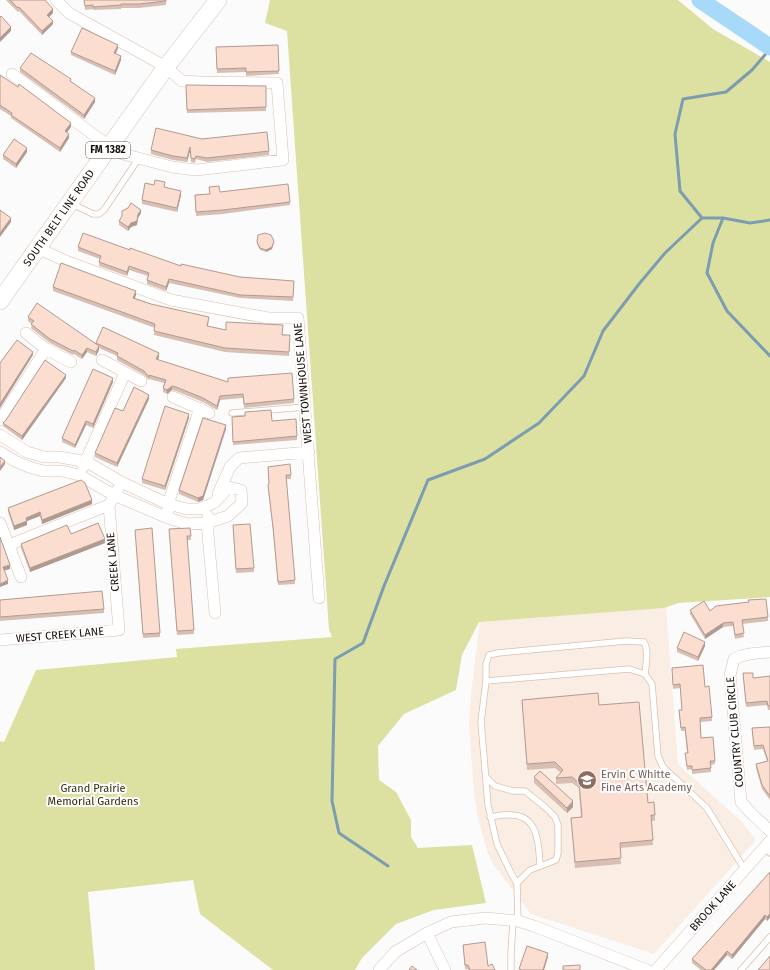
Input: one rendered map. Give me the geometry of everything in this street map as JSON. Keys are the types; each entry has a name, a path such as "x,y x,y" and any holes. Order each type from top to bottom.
{"main road":[{"name":"SOUTH BELT LINE ROAD","path":"0,301 166,67 218,0"}],"street":[{"path":"12,74 110,147 123,154 172,167 196,170 284,160 277,83 182,81 166,67 69,13 56,0"},
{"name":"WEST TOWNHOUSE LANE","path":"39,246 46,252 68,262 171,300 268,318 298,318 306,407 319,598"},
{"path":"26,333 46,349 71,362"},
{"path":"0,420 46,349"},
{"path":"102,360 141,381"},
{"path":"79,475 87,462 125,373"},
{"path":"168,518 168,504 204,410 172,397"},
{"path":"0,435 27,452 44,457 60,457 87,462 121,482 168,504 187,509 199,509 214,503 229,487 241,490 242,503 228,516 207,523 188,524 168,518 114,495 79,475 62,471 43,471 29,468 0,452"},
{"path":"215,613 207,523 208,514 230,467 239,458 309,452"},
{"path":"8,545 108,505 121,482"},
{"name":"CREEK LANE","path":"108,505 119,630"},
{"path":"0,523 20,577"},
{"name":"WEST CREEK LANE","path":"0,640 119,630"},
{"name":"COUNTRY CLUB CIRCLE","path":"770,652 753,653 734,659 730,675 741,802 770,831"},
{"name":"BROOK LANE","path":"656,970 745,870 768,848"},
{"path":"380,970 395,952 427,933 451,922 485,918 516,921 534,926 647,970"},
{"path":"427,933 445,970"}],"lane":[{"path":"70,203 93,214 99,214 104,210 139,158"},
{"path":"232,413 306,407"},
{"path":"511,970 511,953 516,921 517,883 510,873 496,844 488,805 481,722 486,681 486,664 489,655 626,641 644,642 647,650 646,674 652,684 658,756 663,767 707,808 745,870"},
{"path":"486,681 629,669 646,674"},
{"path":"486,777 495,786 513,791 525,792 545,807 555,817 558,825 558,853 556,860 530,870 517,883"},
{"path":"490,817 512,814 525,819 533,827 539,843 540,866"},
{"path":"741,970 770,937"}],"shaded area":[{"name":"Ervin C Whitte Fine Arts Academy","path":"666,605 678,764 742,822 756,840 654,954 531,914 493,864 487,851 478,818 474,795 469,723 480,619"}],"green space":[{"name":"Grand Prairie Memorial Gardens","path":"270,0 678,0 713,29 770,62 770,597 678,603 664,608 479,622 462,655 456,690 404,714 378,746 379,780 396,792 411,820 411,837 418,848 472,845 486,903 434,910 396,924 362,958 355,970 273,970 200,914 193,880 88,892 95,970 0,970 0,741 4,742 36,670 177,657 176,649 332,637 329,630 287,31 265,23"}],"building":[{"path":"10,0 45,0 53,9 47,15 53,21 42,31 19,7 18,8"},
{"path":"84,0 166,1 93,7 93,5 85,6"},
{"path":"1,16 11,27 0,38 0,17"},
{"path":"82,28 118,45 114,53 121,56 115,71 71,52"},
{"path":"278,45 279,71 246,72 246,68 217,69 216,47"},
{"path":"31,53 71,79 70,81 95,98 84,115 20,68"},
{"path":"0,75 18,87 19,84 71,123 65,131 69,134 60,148 11,115 12,113 0,105"},
{"path":"186,85 266,86 266,107 187,110"},
{"path":"156,128 202,139 267,132 269,151 207,158 196,156 195,159 191,158 190,147 187,158 173,156 151,150"},
{"path":"14,139 27,148 16,164 3,155"},
{"path":"155,180 165,182 164,187 181,191 177,208 142,200 145,183 154,185"},
{"path":"288,184 290,202 196,212 195,195 210,194 209,187 219,186 220,192"},
{"path":"131,203 141,210 138,214 137,221 131,223 128,227 119,221 122,216 122,211 128,208"},
{"path":"0,210 11,218 0,233"},
{"path":"83,233 181,266 181,264 240,277 294,281 293,297 240,295 169,279 166,287 147,280 149,273 129,266 127,272 99,262 101,256 78,247"},
{"path":"265,233 271,235 274,241 272,247 266,250 260,248 257,242 258,235"},
{"path":"61,263 136,291 133,298 151,304 209,317 207,326 226,330 226,322 283,325 282,335 290,335 289,352 225,348 154,331 155,324 53,287"},
{"path":"37,303 99,346 96,352 87,348 82,355 50,339 31,324 34,321 28,317"},
{"path":"103,327 159,353 156,359 228,382 228,378 292,373 294,399 244,404 243,394 220,396 217,406 203,398 176,387 172,386 167,390 163,388 166,380 149,375 149,377 144,371 117,356 118,353 96,343"},
{"path":"17,340 33,352 0,404 0,363"},
{"path":"45,360 66,375 22,436 3,423"},
{"path":"93,369 113,378 93,424 86,421 75,445 62,438"},
{"path":"134,387 149,395 117,463 95,453 115,408 123,411"},
{"path":"165,406 189,414 165,486 142,479"},
{"path":"271,410 272,421 296,419 297,436 233,442 232,417 245,416 245,412"},
{"path":"203,418 226,425 203,496 198,498 179,490"},
{"path":"0,457 5,461 0,467"},
{"path":"290,464 291,475 286,475 295,580 278,582 268,485 268,467"},
{"path":"81,480 85,483 92,500 42,520 40,512 26,518 27,521 14,526 8,508"},
{"path":"98,523 105,539 30,568 21,544 67,525 71,534"},
{"path":"250,524 254,568 236,569 233,525"},
{"path":"152,528 160,633 143,634 135,530"},
{"path":"190,528 191,536 187,536 194,630 177,631 169,529"},
{"path":"0,537 10,565 3,567 8,580 0,584"},
{"path":"102,591 104,609 0,617 0,600"},
{"path":"766,599 768,617 742,620 744,633 735,635 733,622 723,623 705,635 690,610 704,601 710,611 716,606 749,602 748,600"},
{"path":"684,632 705,642 698,657 677,648"},
{"path":"703,665 705,687 709,686 712,717 700,718 701,738 713,737 715,761 710,761 711,768 692,770 692,766 687,766 685,753 688,753 685,727 681,728 679,710 682,710 680,684 673,685 672,668"},
{"path":"743,673 753,673 753,678 770,676 770,706 768,706 767,701 746,703"},
{"path":"598,693 599,705 639,702 648,803 654,802 655,815 651,815 653,840 620,843 621,858 575,862 571,818 582,817 579,783 572,777 556,778 563,770 555,762 527,764 522,700"},
{"path":"770,727 770,796 762,785 756,764 768,761 763,745 754,746 752,728"},
{"path":"540,771 573,801 567,808 534,777"},
{"path":"770,872 770,914 767,917 765,915 732,955 727,951 711,970 706,970 692,959"},
{"path":"485,942 488,966 492,964 495,970 470,970 468,965 465,965 463,945"},
{"path":"527,946 548,953 543,970 519,969"},
{"path":"770,956 770,970 758,970"},
{"path":"580,965 580,970 563,970 563,966"},
{"path":"412,966 417,970 409,970"}],"waterway":[{"path":"700,0 770,47"},
{"path":"770,49 752,70 726,92 683,99 675,134 680,191 702,218 723,218 750,223 770,220"},
{"path":"388,866 339,833 332,801 335,659 363,643 384,586 428,480 485,459 539,423 584,376 603,331 639,284 665,253 702,218"},
{"path":"723,218 713,243 707,273 727,311 770,356"}],"place":[{"name":"Ervin C Whitte Fine Arts Academy","path":"587,780"}]}
